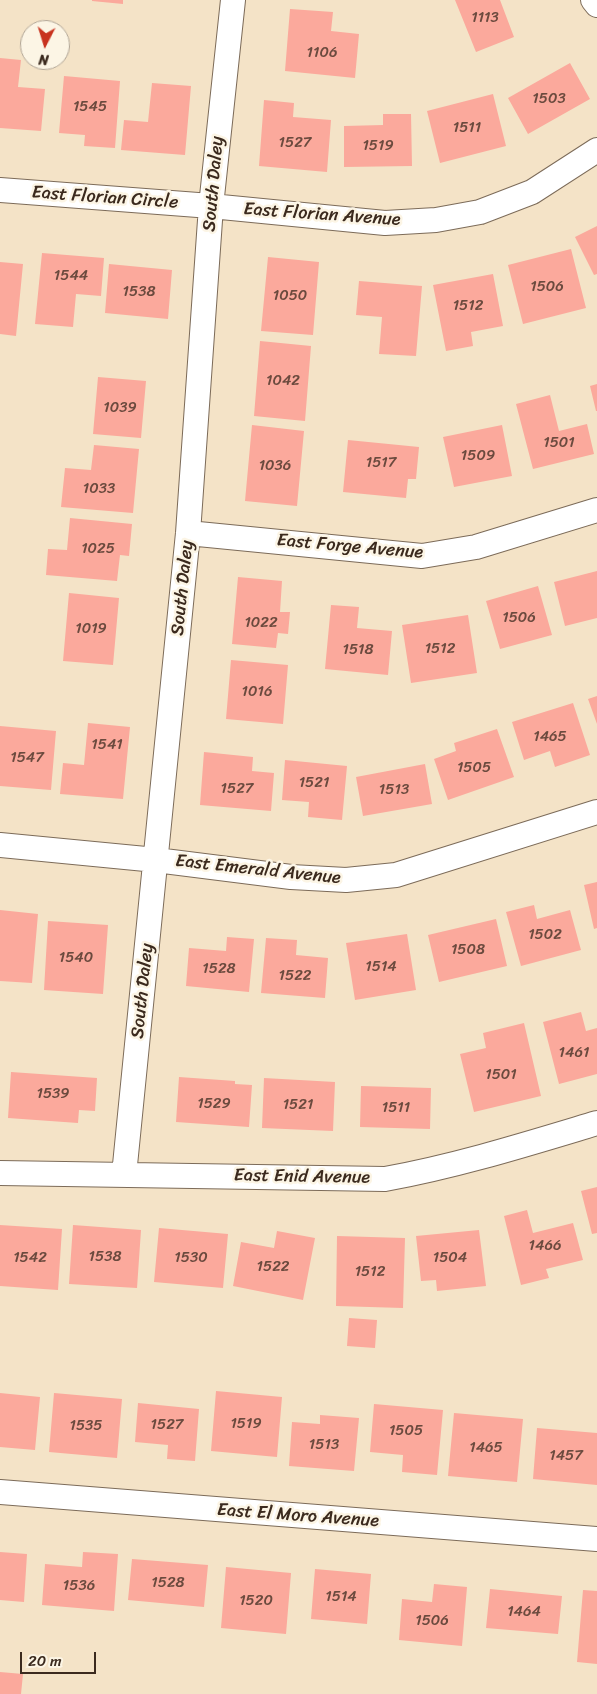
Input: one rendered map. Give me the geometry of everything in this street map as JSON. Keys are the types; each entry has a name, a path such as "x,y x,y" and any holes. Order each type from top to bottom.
{"street":[{"name":"South Daley","path":"124,1175 188,533 211,206 232,0"},
{"path":"593,0 597,5"},
{"name":"East Florian Avenue","path":"211,206 385,223 436,220 480,212 532,192 597,150"},
{"name":"East Florian Circle","path":"0,190 211,206"},
{"name":"East Forge Avenue","path":"188,533 422,556 476,547 597,510"},
{"name":"East Emerald Avenue","path":"0,845 156,860 291,877 346,880 396,875 597,812"},
{"name":"East Enid Avenue","path":"0,1173 385,1179 429,1171 499,1153 597,1123"},
{"name":"East El Moro Avenue","path":"0,1492 597,1539"}],"building":[{"path":"123,0 123,4 92,1"},
{"path":"455,0 500,0 514,37 476,52"},
{"path":"290,9 333,12 331,31 359,34 355,78 285,71"},
{"path":"0,58 20,60 18,87 45,89 41,131 0,128"},
{"path":"570,63 590,99 528,134 508,98"},
{"path":"64,76 120,81 115,148 84,146 85,135 59,133"},
{"path":"152,83 191,86 185,155 121,150 124,120 148,122"},
{"path":"493,94 506,146 440,163 427,111"},
{"path":"264,100 294,103 293,117 331,120 327,172 259,166"},
{"path":"383,114 411,114 412,166 344,167 344,126 383,125"},
{"path":"597,226 597,274 594,275 575,237"},
{"path":"571,249 586,308 523,324 508,265"},
{"path":"42,253 104,258 101,296 76,294 73,327 35,324"},
{"path":"268,257 319,262 313,335 261,331"},
{"path":"0,262 23,264 16,336 0,334"},
{"path":"109,264 172,270 168,319 105,313"},
{"path":"493,274 503,326 471,332 473,346 446,351 433,285"},
{"path":"359,281 422,286 416,356 379,354 382,317 356,315"},
{"path":"260,341 311,346 305,421 254,416"},
{"path":"98,377 146,381 141,438 93,434"},
{"path":"597,384 597,411 596,411 590,386"},
{"path":"550,395 559,431 587,424 594,454 533,469 516,404"},
{"path":"252,425 304,431 297,506 245,501"},
{"path":"502,425 512,476 454,487 443,437"},
{"path":"348,440 419,447 416,479 408,479 406,498 343,492"},
{"path":"94,445 139,449 133,513 61,507 65,468 91,470"},
{"path":"70,518 132,524 129,556 120,555 117,581 46,575 48,549 67,550"},
{"path":"597,571 597,618 565,626 554,582"},
{"path":"238,577 282,581 280,612 290,612 288,634 278,633 276,648 232,644"},
{"path":"538,586 552,635 500,649 486,601"},
{"path":"69,593 119,598 113,665 63,661"},
{"path":"331,605 359,607 357,628 392,631 388,675 325,669"},
{"path":"468,615 477,673 411,683 402,625"},
{"path":"231,660 288,665 283,724 226,719"},
{"path":"597,696 597,724 588,699"},
{"path":"573,703 590,755 555,767 550,751 524,760 512,722"},
{"path":"88,723 130,727 123,799 60,794 63,763 84,765"},
{"path":"0,726 56,731 51,790 0,786"},
{"path":"497,729 514,777 448,800 434,759 456,751 454,743"},
{"path":"204,752 253,757 252,771 274,773 271,811 200,805"},
{"path":"285,760 347,766 342,820 308,817 309,802 282,800"},
{"path":"425,764 432,804 363,816 356,777"},
{"path":"597,882 597,928 594,929 584,885"},
{"path":"534,905 537,919 570,910 581,950 521,966 506,912"},
{"path":"0,910 38,914 32,983 0,981"},
{"path":"496,919 507,966 439,982 428,935"},
{"path":"48,921 108,925 103,994 44,990"},
{"path":"407,934 416,990 355,1000 346,943"},
{"path":"227,937 254,939 249,992 186,986 189,948 226,951"},
{"path":"266,938 297,940 296,955 328,958 325,998 261,993"},
{"path":"581,1012 586,1031 597,1028 597,1074 559,1084 543,1022"},
{"path":"524,1023 541,1096 474,1112 460,1054 486,1048 483,1033"},
{"path":"11,1072 97,1078 95,1111 79,1110 78,1123 8,1118"},
{"path":"179,1077 235,1081 235,1084 252,1085 249,1127 176,1122"},
{"path":"264,1078 335,1082 333,1131 262,1128"},
{"path":"361,1086 431,1088 430,1129 360,1127"},
{"path":"597,1187 597,1233 592,1234 581,1191"},
{"path":"527,1210 533,1233 573,1223 583,1260 546,1269 549,1278 521,1285 504,1216"},
{"path":"0,1225 62,1229 58,1290 0,1286"},
{"path":"73,1225 141,1230 137,1288 69,1284"},
{"path":"159,1228 228,1234 223,1288 154,1282"},
{"path":"479,1230 486,1286 437,1291 436,1280 421,1281 416,1236"},
{"path":"277,1231 315,1238 303,1300 233,1286 241,1242 274,1248"},
{"path":"337,1236 405,1238 403,1308 336,1306"},
{"path":"349,1318 377,1320 375,1348 347,1346"},
{"path":"216,1391 282,1397 277,1457 211,1451"},
{"path":"0,1393 40,1397 35,1450 0,1447"},
{"path":"54,1393 122,1399 117,1458 49,1452"},
{"path":"138,1403 199,1409 195,1461 167,1459 168,1445 135,1442"},
{"path":"374,1404 443,1410 437,1475 402,1472 403,1455 370,1452"},
{"path":"454,1413 523,1419 517,1482 448,1476"},
{"path":"320,1415 359,1418 354,1471 289,1466 292,1422 320,1424"},
{"path":"537,1428 597,1433 597,1485 533,1479"},
{"path":"0,1552 27,1554 24,1602 0,1600"},
{"path":"83,1552 118,1554 114,1611 42,1605 45,1564 82,1567"},
{"path":"132,1559 208,1565 204,1607 128,1600"},
{"path":"226,1567 291,1573 286,1634 221,1628"},
{"path":"315,1569 371,1574 367,1624 311,1619"},
{"path":"434,1584 467,1587 462,1646 399,1640 402,1599 432,1602"},
{"path":"490,1589 562,1596 558,1634 486,1628"},
{"path":"583,1590 597,1591 597,1664 577,1662"},
{"path":"0,1672 23,1674 21,1694 0,1694"}]}
